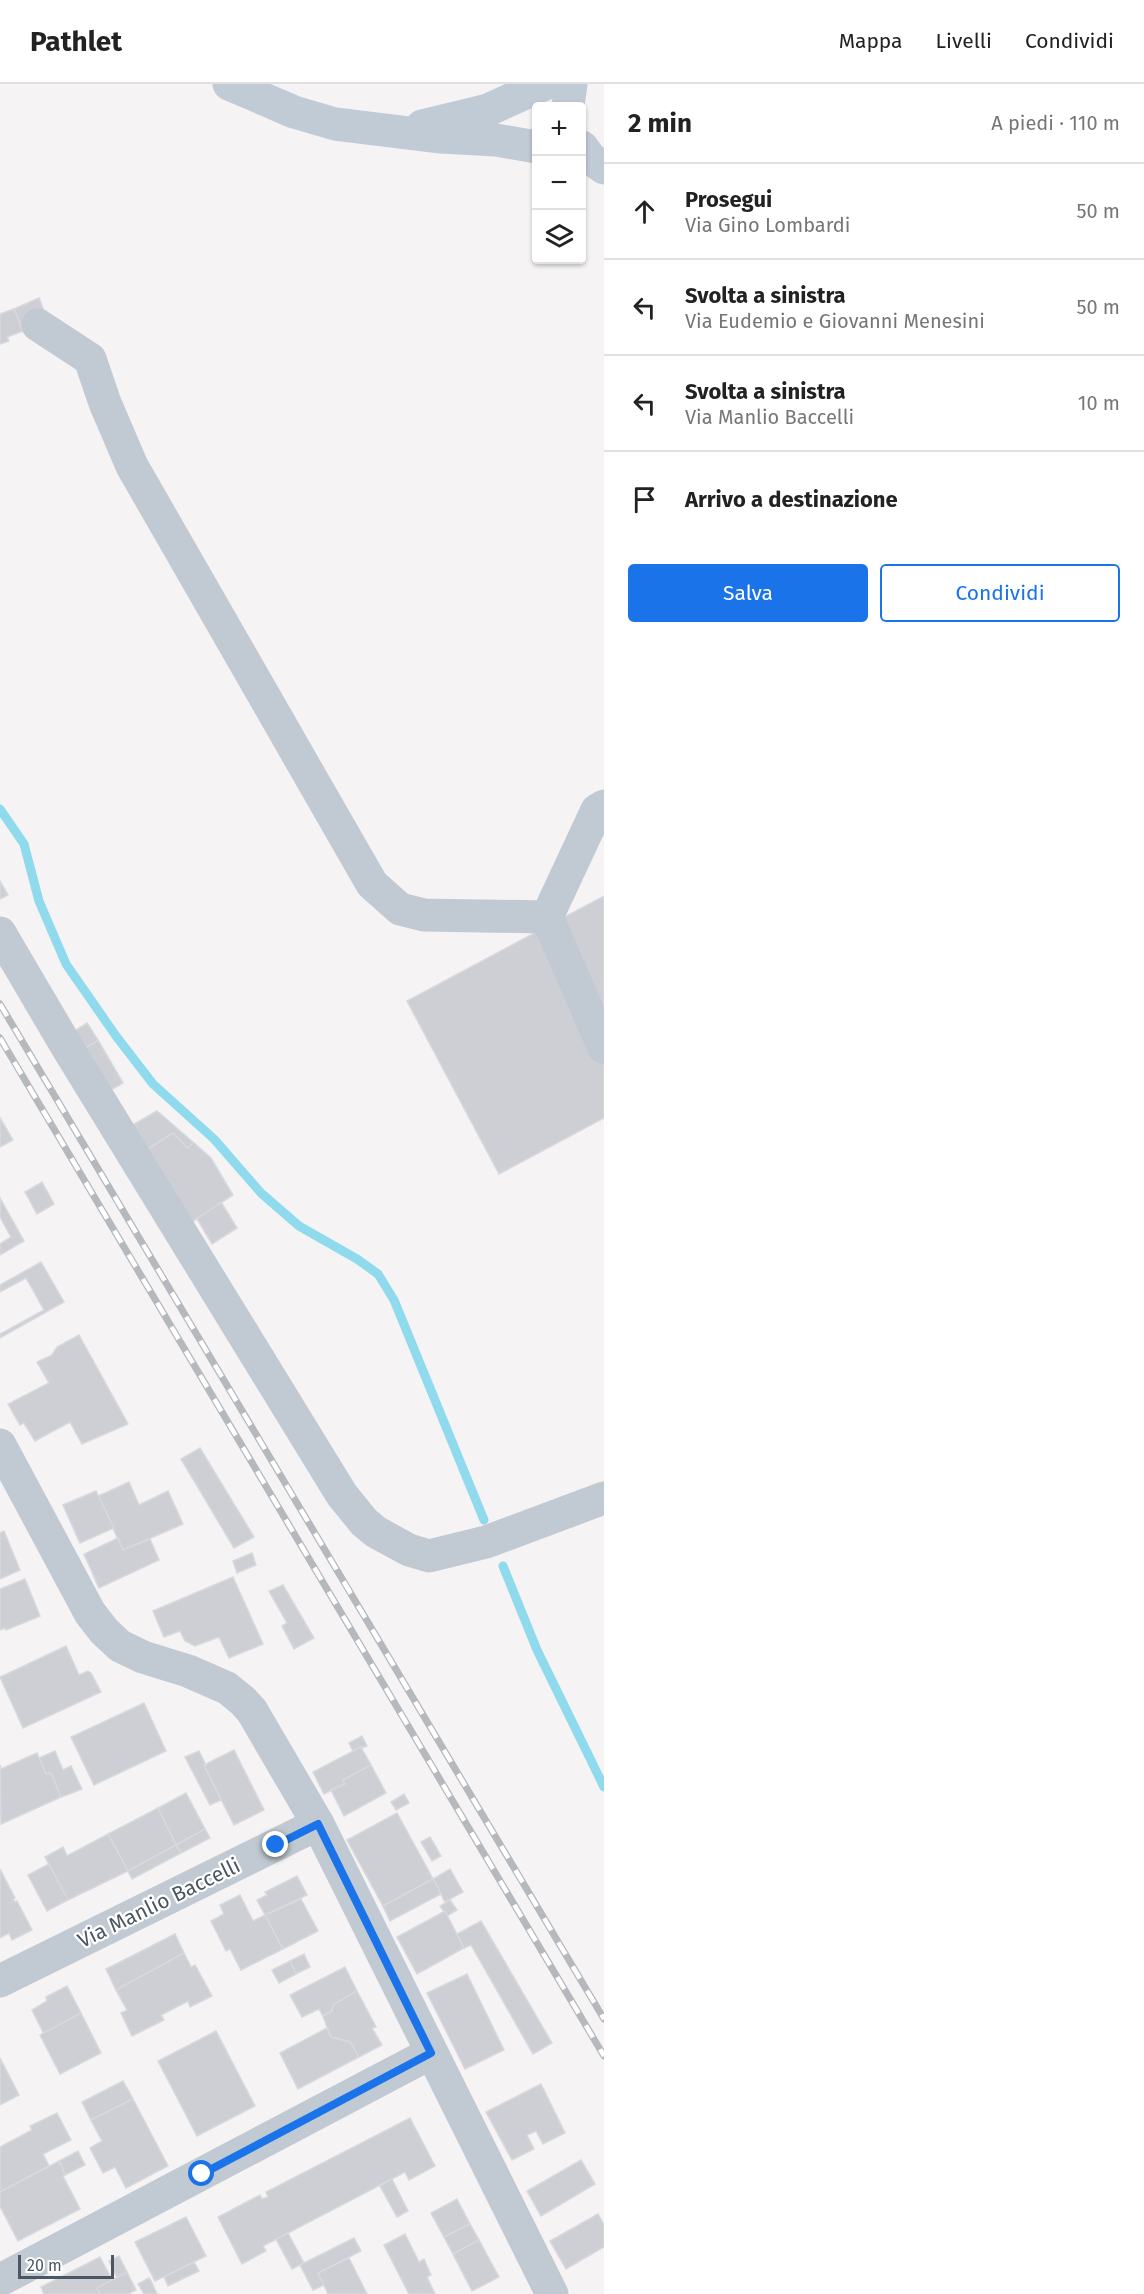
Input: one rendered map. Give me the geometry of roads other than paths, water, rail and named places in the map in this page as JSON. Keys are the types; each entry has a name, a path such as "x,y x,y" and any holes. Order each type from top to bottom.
{"street":[{"path":"229,84 294,112 335,124 441,137 496,140 532,146"},
{"path":"400,131 488,110 545,84"},
{"path":"569,102 571,84"},
{"path":"38,325 90,359 105,403 132,465 372,884 400,909 424,915 547,917"},
{"path":"604,806 597,810 547,917 604,1047"},
{"path":"0,933 73,1058 336,1485 364,1522 389,1540 429,1556 486,1542 604,1498"},
{"path":"0,1445 97,1622 126,1650 198,1675 227,1688 243,1701 263,1729 318,1824 549,2293"},
{"name":"Via Manlio Baccelli","path":"0,1981 318,1824"},
{"path":"4,2283 431,2053"}],"waterway":[{"path":"0,809 24,844 39,901 66,964 153,1084 214,1139 261,1193 299,1226 357,1259 378,1274 394,1300 484,1520"},
{"path":"503,1566 537,1650 604,1787"}],"railway":[{"path":"0,1004 604,2019"},
{"path":"0,1038 604,2056"}]}
